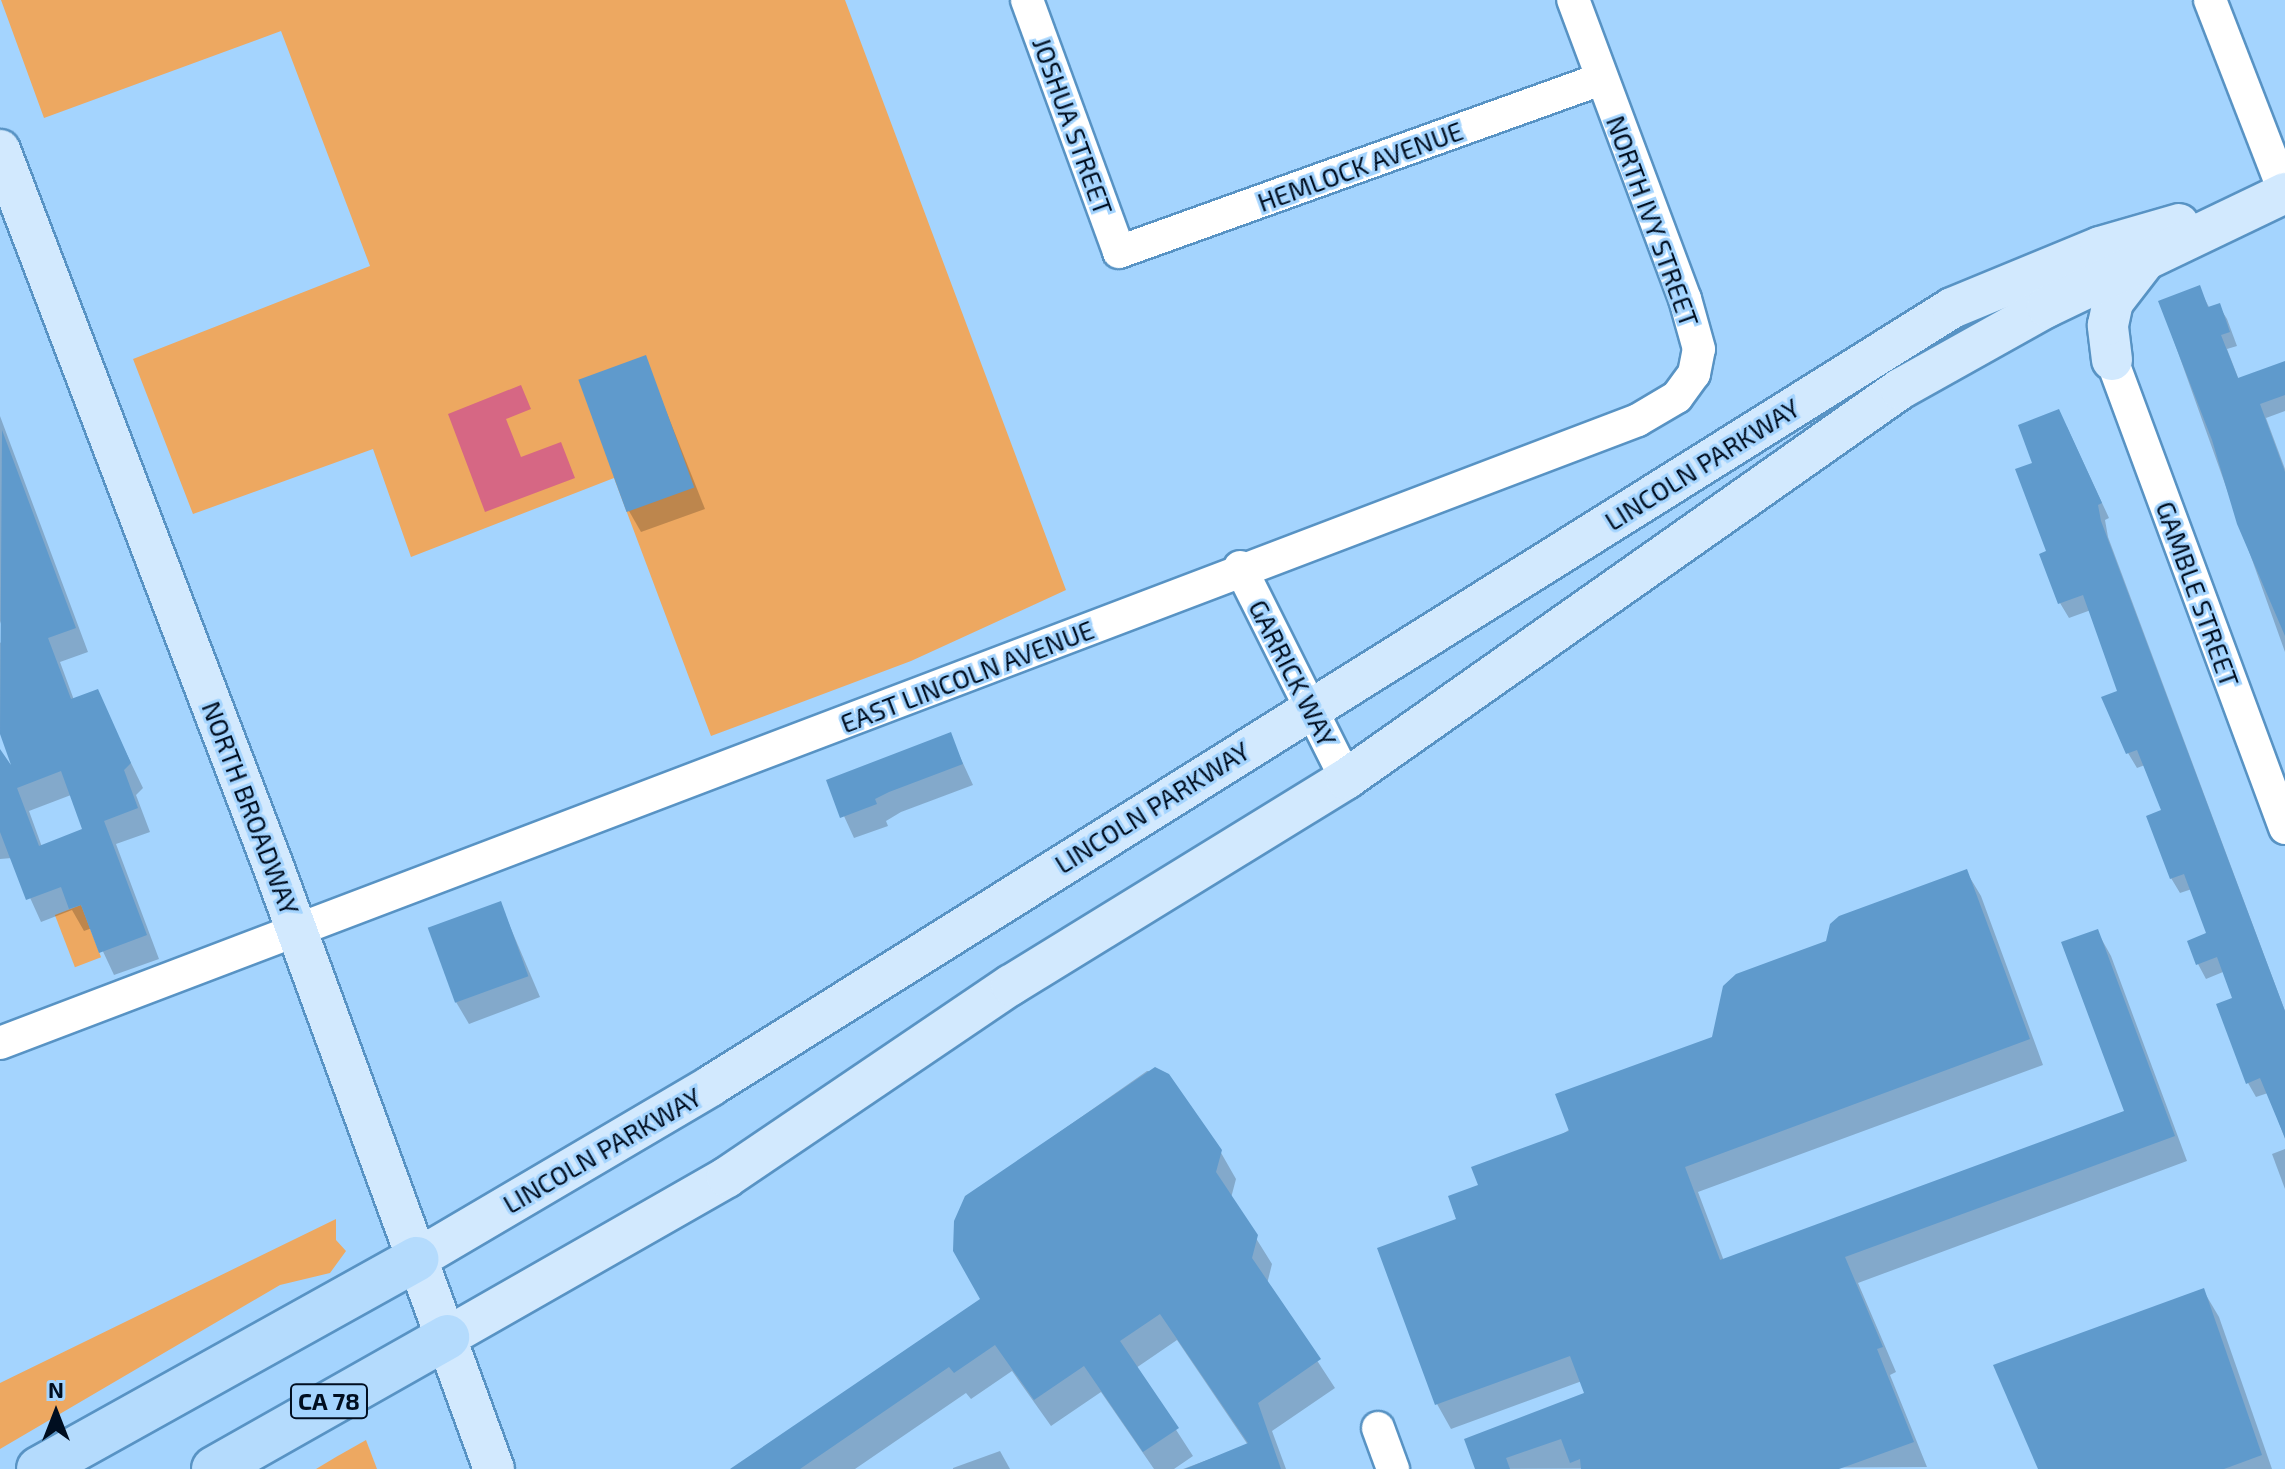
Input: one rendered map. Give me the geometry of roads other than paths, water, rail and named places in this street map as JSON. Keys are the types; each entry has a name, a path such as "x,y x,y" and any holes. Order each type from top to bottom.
{"highway":[{"name":"LINCOLN PARKWAY","path":"39,1469 417,1259"},
{"name":"LINCOLN PARKWAY","path":"214,1469 447,1337"}],"main road":[{"name":"NORTH BROADWAY","path":"0,150 297,931 494,1469"},
{"name":"LINCOLN PARKWAY","path":"417,1259 712,1085 1952,308 2100,247 2285,193 2047,307 1900,389 1346,779 1011,985 727,1177 447,1337"},
{"path":"2112,360 2108,325 2113,302 2144,262"}],"street":[{"name":"JOSHUA STREET","path":"1027,0 1119,252"},
{"name":"NORTH IVY STREET","path":"1573,0 1685,299 1699,349 1694,374 1677,397 1638,420"},
{"path":"2210,0 2285,193"},
{"name":"HEMLOCK AVENUE","path":"1119,252 1601,79"},
{"name":"GAMBLE STREET","path":"2112,360 2285,828"},
{"name":"EAST LINCOLN AVENUE","path":"0,1043 778,750 1240,567 1638,420"},
{"name":"GARRICK WAY","path":"1240,567 1346,779"},
{"path":"1378,1428 1393,1469"}]}
